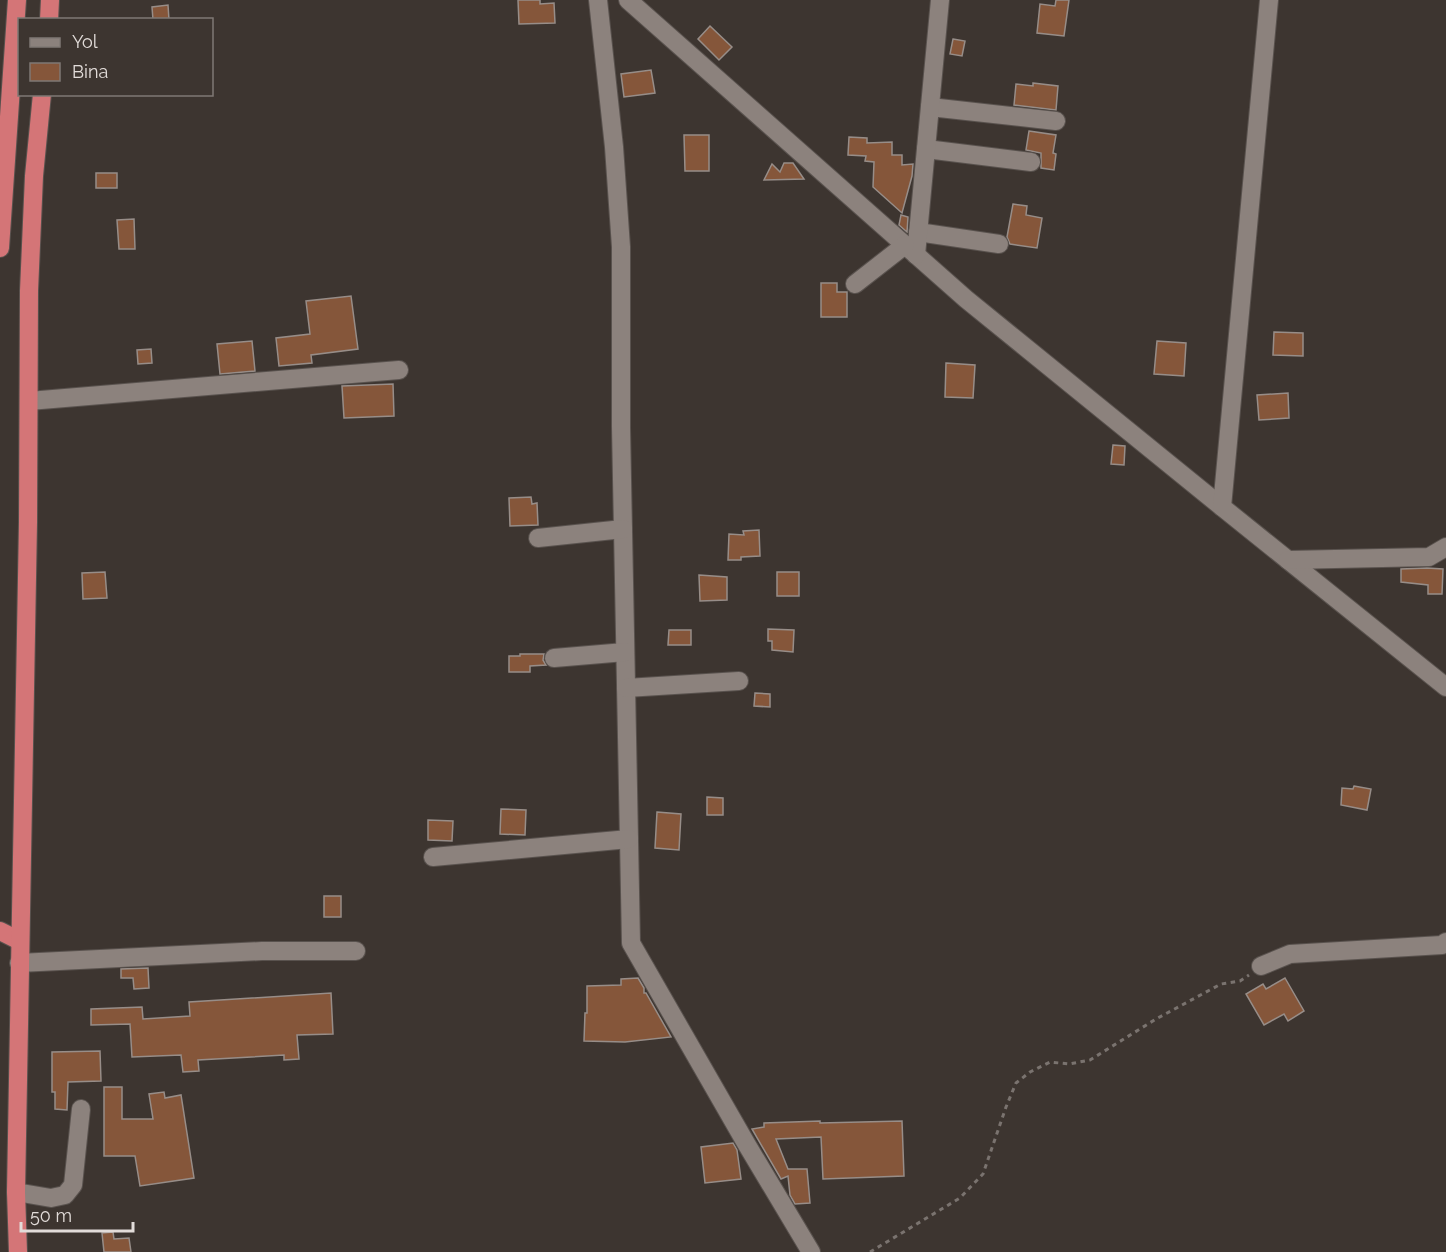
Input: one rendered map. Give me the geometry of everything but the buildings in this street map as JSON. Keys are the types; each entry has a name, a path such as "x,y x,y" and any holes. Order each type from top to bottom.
{"highway":[{"path":"0,248 17,0"},
{"path":"49,18 50,0"},
{"path":"18,1252 16,1192 18,987 30,291 34,176 42,96"},
{"path":"0,931 20,941"},
{"path":"0,993 18,987"}],"street":[{"path":"598,0 614,147 621,247 623,529 631,943 811,1252"},
{"path":"628,0 966,299 1446,687"},
{"path":"855,284 911,250 918,232 940,0"},
{"path":"1222,507 1269,0"},
{"path":"930,107 1056,121"},
{"path":"926,149 1031,162"},
{"path":"918,232 999,244"},
{"path":"28,401 399,370"},
{"path":"538,538 623,529"},
{"path":"1288,560 1429,557 1446,547"},
{"path":"554,658 625,652"},
{"path":"626,688 739,681"},
{"path":"433,857 629,839"},
{"path":"1261,966 1290,954 1442,945 1446,942"},
{"path":"19,963 262,951 356,951"},
{"path":"16,1192 51,1198 65,1195 73,1185 81,1109"}],"path":[{"path":"870,1252 960,1198 983,1174 1016,1083 1029,1072 1050,1062 1069,1064 1090,1060 1156,1018 1221,984 1240,981 1261,966"}]}
